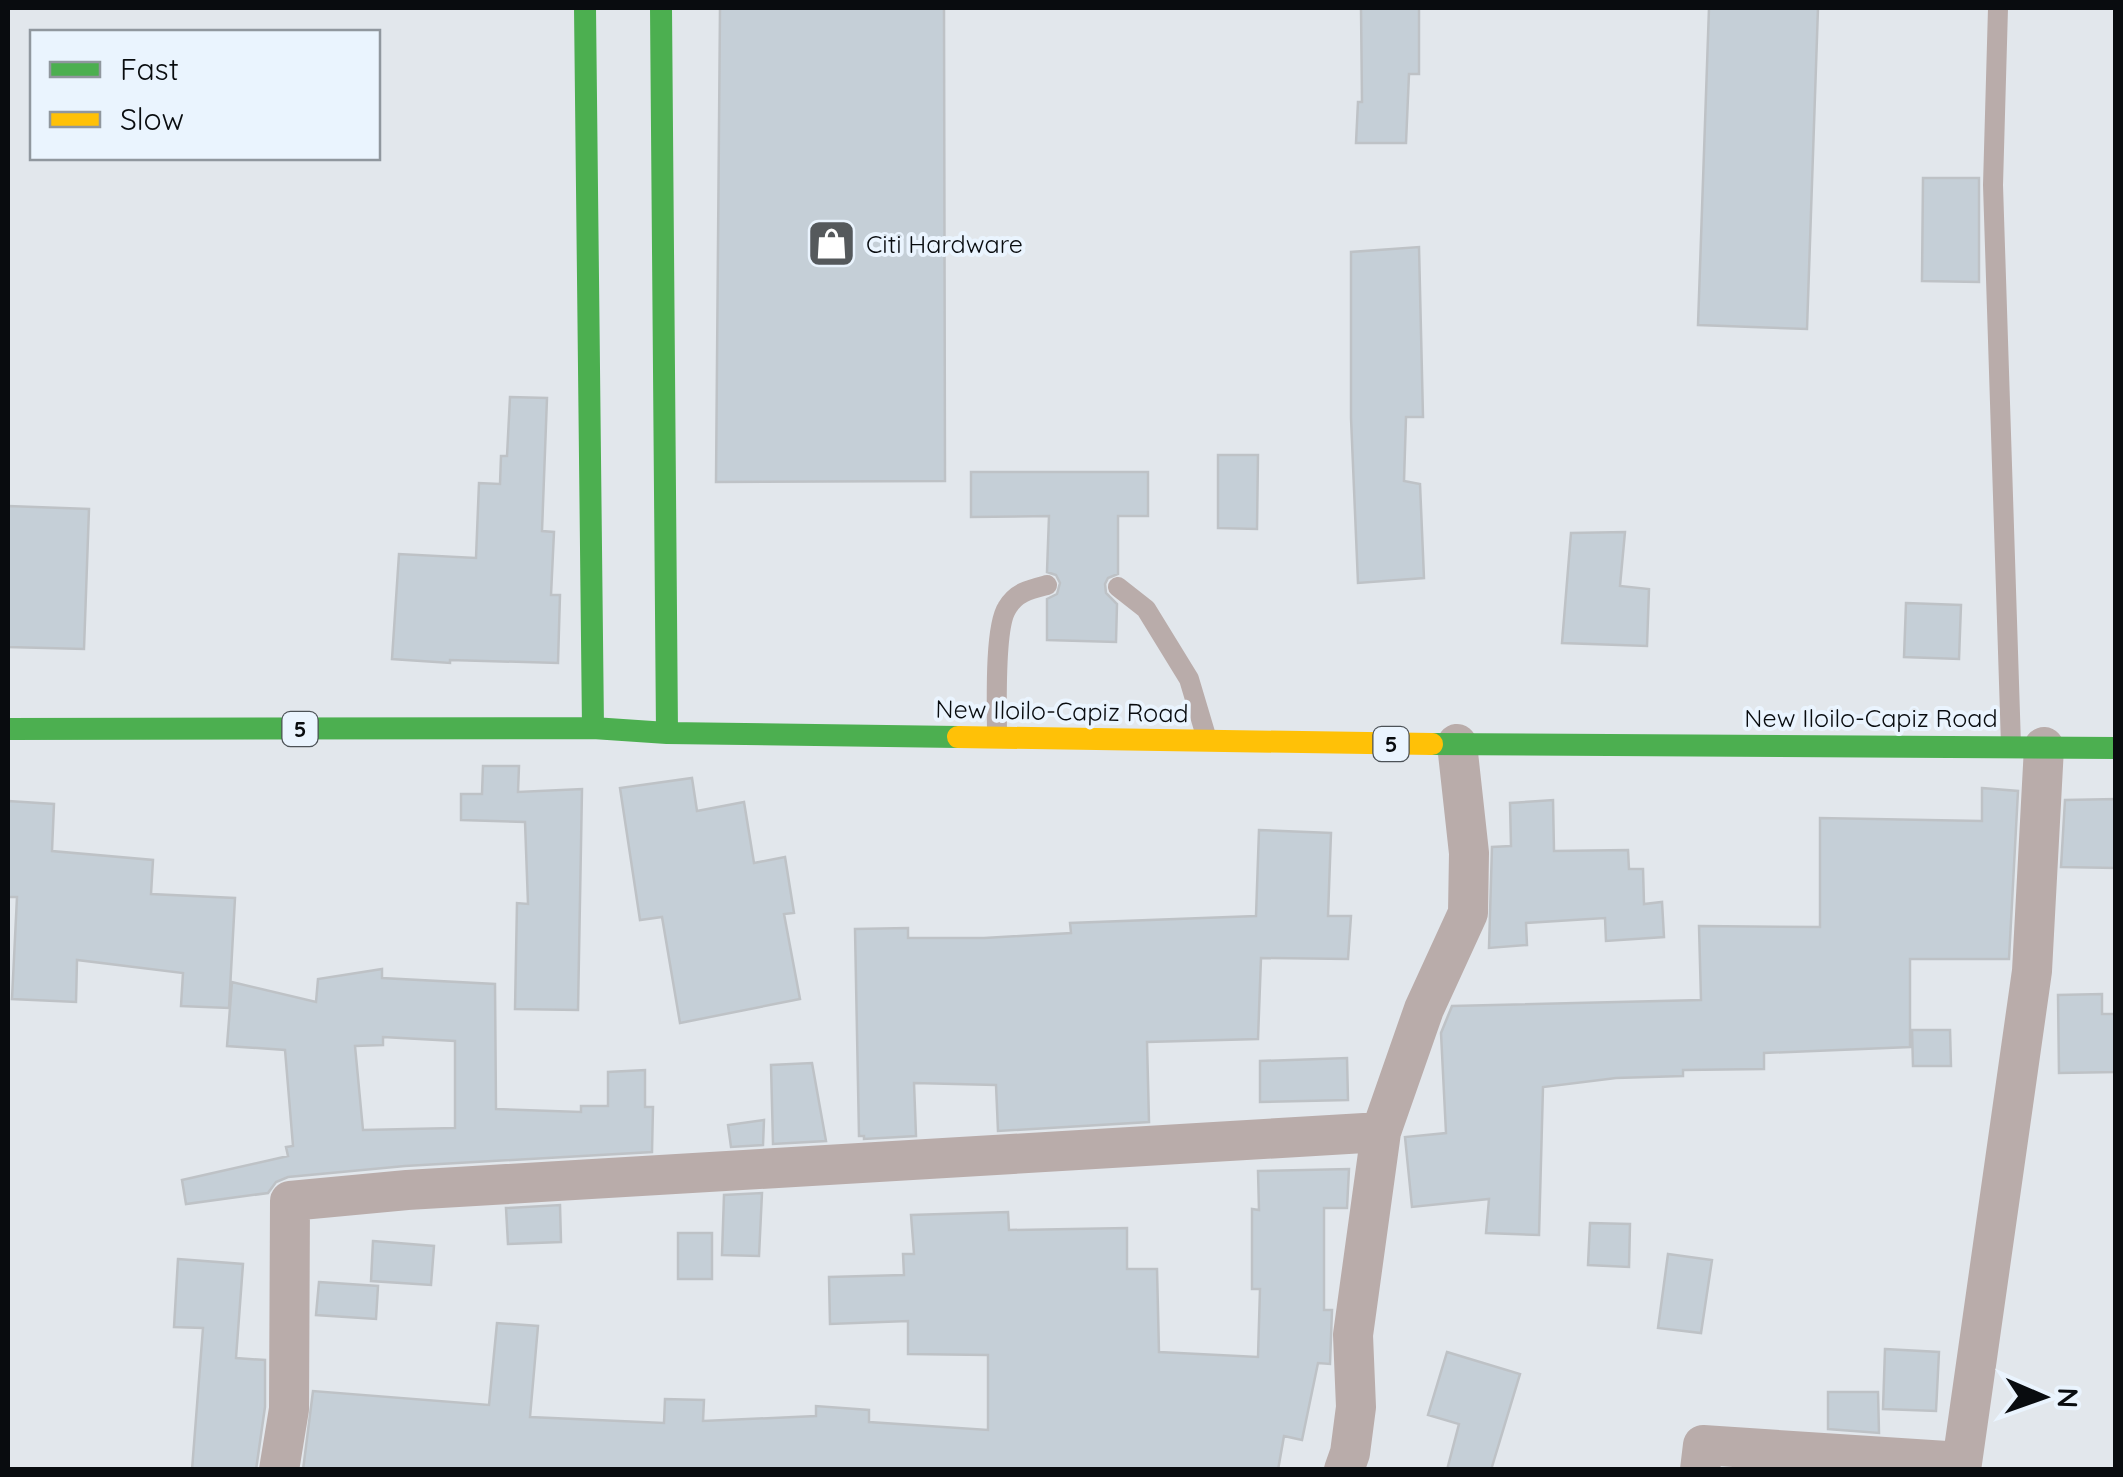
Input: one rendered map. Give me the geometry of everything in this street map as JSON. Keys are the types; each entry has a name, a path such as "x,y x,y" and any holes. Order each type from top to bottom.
{"main road":[{"path":"585,8 592,728"},
{"path":"662,8 667,733"},
{"name":"New Iloilo-Capiz Road","path":"8,728 592,728 667,733 1208,741 2116,748"}],"street":[{"path":"1344,1470 1356,1408 1353,1335 1381,1132 1424,1008 1468,913 1469,853 1458,744"},
{"path":"1700,1470 1704,1445 1961,1466 2032,971 2028,747"},
{"path":"280,1470 288,1410 290,1200 1381,1132"}],"lane":[{"path":"1998,8 1993,185 2028,747"},
{"path":"997,737 998,654 1005,610 1024,591 1047,585"},
{"path":"1118,587 1146,610 1189,678 1208,741"}],"building":[{"name":"Citi Hardware","path":"720,8 944,8 945,481 716,482"},
{"path":"1361,8 1419,8 1419,74 1409,74 1406,143 1356,143 1358,102 1362,102"},
{"path":"1709,8 1818,8 1807,329 1698,325"},
{"path":"1923,178 1979,178 1979,282 1922,281"},
{"path":"1419,247 1423,417 1406,417 1404,481 1420,484 1424,578 1358,583 1351,418 1351,252"},
{"path":"510,397 547,398 542,531 554,532 551,595 560,595 558,663 392,659 399,554 476,558 479,483 500,484 501,456 507,456"},
{"path":"1218,455 1258,455 1257,529 1218,528"},
{"path":"971,472 1148,472 1148,516 1118,516 1118,574 1105,584 1106,593 1117,604 1116,642 1047,640 1047,599 1057,594 1060,583 1056,575 1047,572 1049,516 971,517"},
{"path":"8,506 89,509 84,649 8,647"},
{"path":"1625,532 1620,586 1649,589 1647,646 1562,643 1571,533"},
{"path":"1906,603 1961,605 1959,659 1904,657"},
{"path":"483,766 519,766 518,792 582,789 578,1010 515,1009 517,903 528,904 525,822 461,820 461,794 482,794"},
{"path":"692,778 697,811 744,802 754,863 785,857 794,913 784,914 800,999 680,1023 662,917 640,920 620,788"},
{"path":"1982,788 2018,791 2009,959 1910,959 1910,1047 1764,1053 1764,1069 1683,1070 1683,1076 1616,1078 1543,1087 1539,1235 1486,1233 1489,1199 1412,1207 1405,1137 1446,1133 1441,1033 1452,1006 1701,1000 1699,926 1820,927 1820,818 1982,821"},
{"path":"2116,799 2116,868 2061,867 2065,800"},
{"path":"1553,800 1554,851 1628,850 1629,869 1643,869 1644,904 1662,902 1664,937 1606,941 1605,918 1526,923 1527,945 1489,948 1492,847 1511,846 1510,803"},
{"path":"8,801 54,804 52,851 153,860 151,894 235,898 229,1008 181,1006 183,973 77,960 76,1002 12,999 17,897 8,897"},
{"path":"1259,830 1331,833 1328,916 1351,916 1348,959 1261,958 1258,1039 1147,1042 1149,1122 998,1131 996,1085 914,1083 916,1136 859,1136 855,929 908,928 908,938 984,938 1071,933 1070,923 1256,916"},
{"path":"382,969 382,978 495,984 496,1109 581,1112 581,1106 608,1106 608,1072 645,1070 645,1107 653,1107 652,1152 288,1177 276,1182 268,1193 186,1204 182,1180 288,1156 286,1147 293,1146 285,1050 227,1046 232,982 316,1002 318,979","holes":["383,1037 455,1041 455,1128 363,1130 355,1046 383,1045"]},
{"path":"2102,994 2102,1014 2116,1014 2116,1072 2059,1073 2058,995"},
{"path":"1912,1030 1950,1030 1951,1066 1913,1066"},
{"path":"1347,1058 1348,1100 1260,1102 1260,1061"},
{"path":"812,1063 826,1141 773,1144 771,1065"},
{"path":"764,1120 763,1145 731,1147 728,1125"},
{"path":"1349,1169 1347,1208 1324,1208 1324,1310 1332,1310 1330,1364 1318,1363 1302,1440 1284,1436 1278,1470 303,1470 313,1391 489,1405 497,1323 538,1326 530,1417 664,1423 665,1399 704,1400 703,1421 816,1416 816,1406 869,1410 869,1422 988,1430 988,1355 908,1354 908,1321 830,1324 829,1277 904,1275 903,1254 914,1254 911,1215 1008,1212 1009,1230 1127,1228 1127,1269 1157,1269 1159,1352 1258,1357 1260,1289 1252,1289 1252,1209 1259,1210 1258,1171"},
{"path":"762,1193 759,1256 722,1255 724,1195"},
{"path":"560,1205 561,1242 508,1244 506,1208"},
{"path":"1590,1223 1630,1224 1629,1267 1588,1265"},
{"path":"678,1233 712,1233 712,1279 678,1279"},
{"path":"373,1241 434,1246 431,1285 371,1281"},
{"path":"1668,1254 1712,1260 1701,1333 1658,1328"},
{"path":"178,1259 243,1264 236,1358 265,1360 265,1407 256,1470 192,1470 203,1328 174,1327"},
{"path":"319,1282 378,1286 376,1319 316,1315"},
{"path":"1885,1349 1939,1352 1936,1411 1883,1409"},
{"path":"1447,1352 1520,1374 1491,1470 1447,1470 1459,1424 1428,1415"},
{"path":"1828,1392 1878,1392 1879,1433 1828,1429"}],"traffic: fast":[{"path":"585,8 593,728"},
{"path":"661,8 667,733"},
{"path":"8,729 593,728 667,733 958,737"},
{"path":"1432,744 2116,748"}],"traffic: slow":[{"path":"958,737 1432,744"}],"place":[{"name":"Citi Hardware","path":"831,244"}]}
